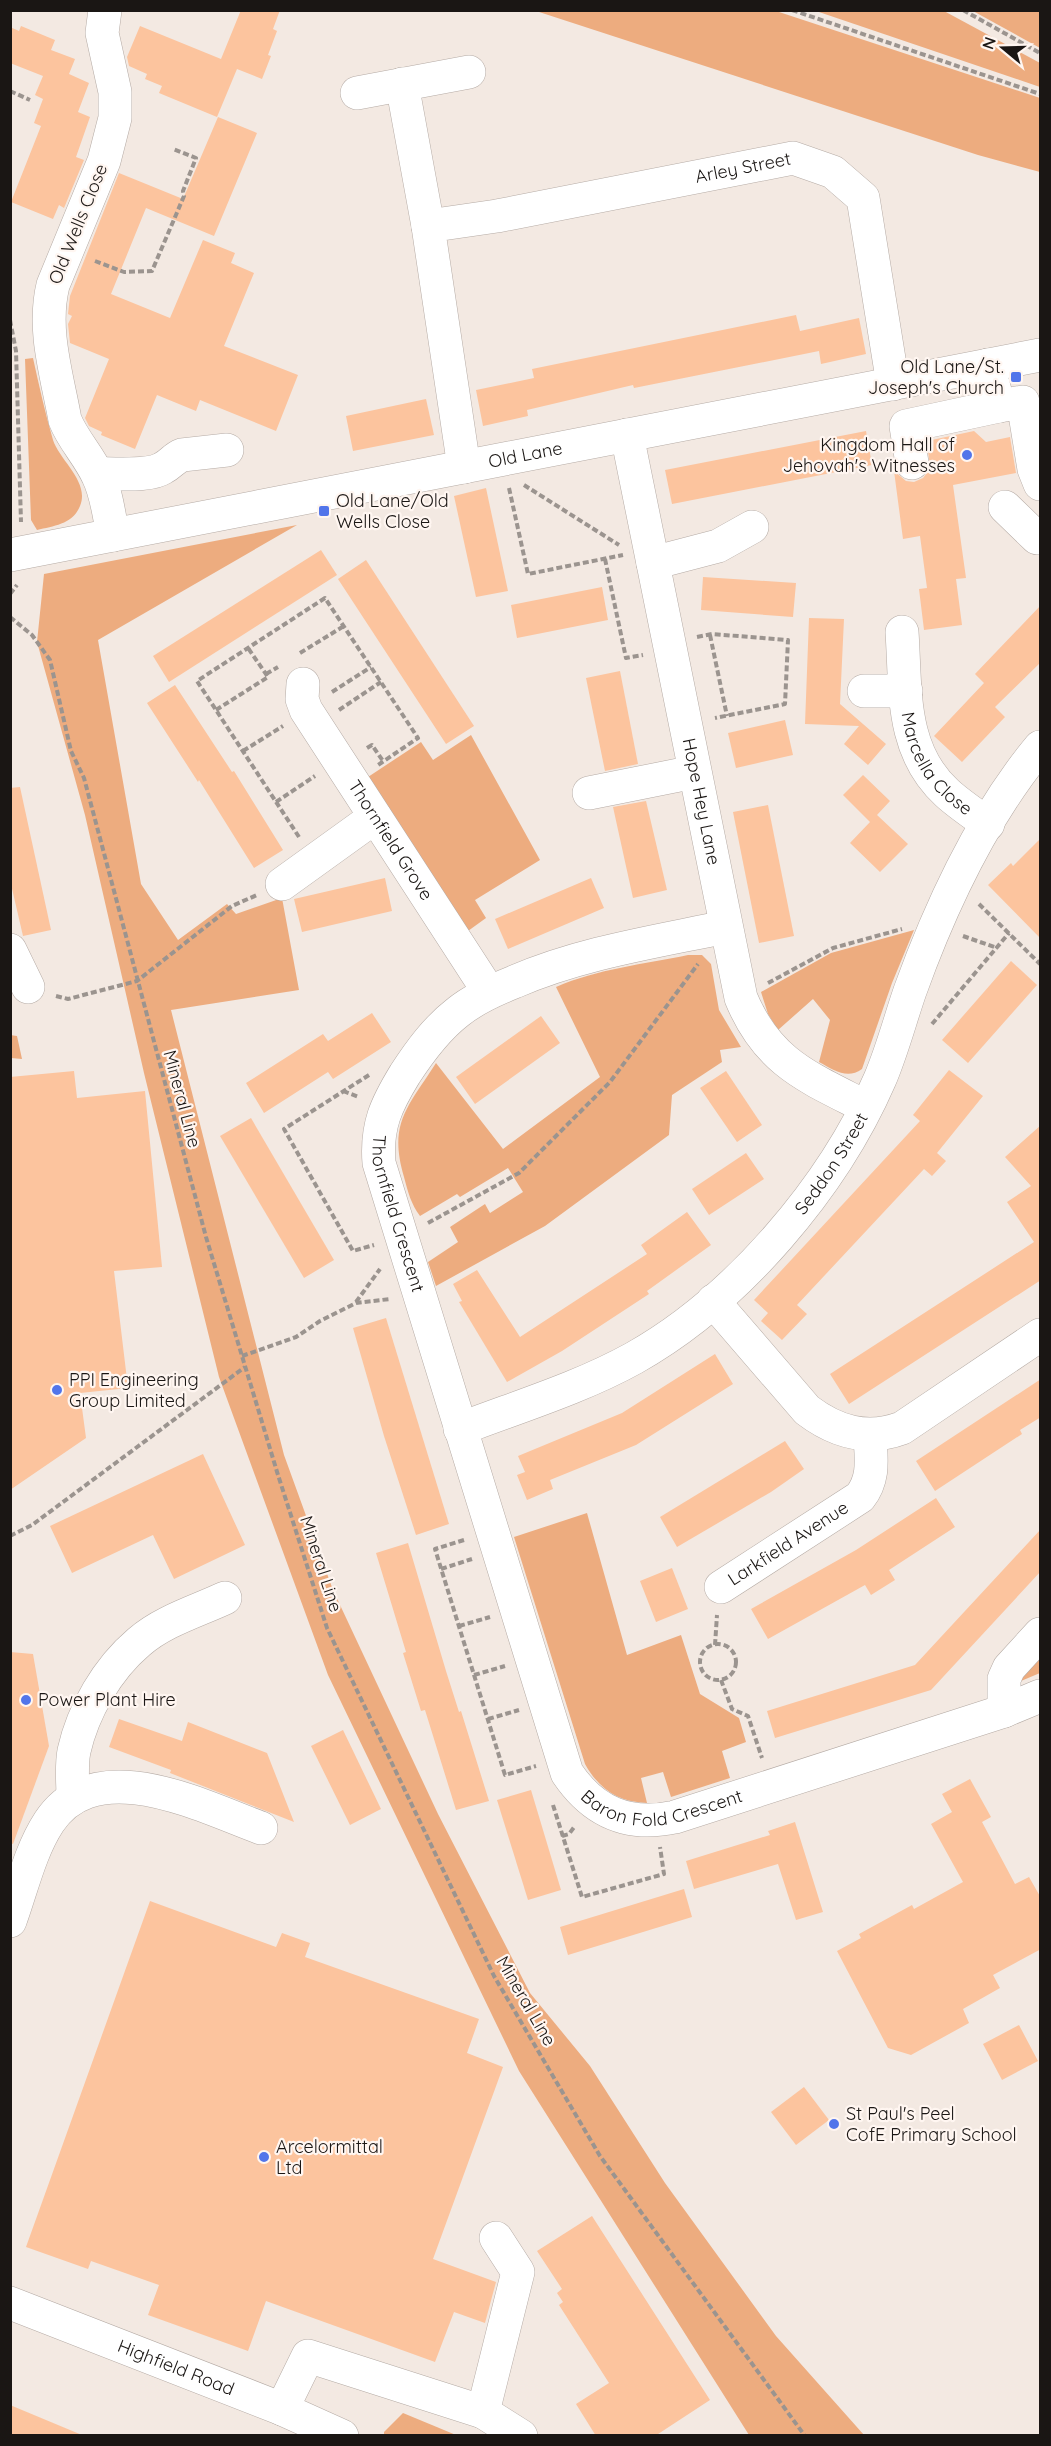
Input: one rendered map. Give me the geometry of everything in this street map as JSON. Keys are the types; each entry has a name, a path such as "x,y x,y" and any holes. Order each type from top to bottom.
{"street":[{"name":"Old Wells Close","path":"105,10 102,33 115,92 115,118 104,161 53,285 48,305 48,323 65,420 70,433 98,474 113,535"},
{"path":"357,93 469,72"},
{"path":"402,84 428,226 464,467"},
{"name":"Arley Street","path":"428,226 498,216 793,158 833,172 862,198 893,384"},
{"name":"Old Lane","path":"16,554 464,467 505,466 627,435 1041,355"},
{"path":"988,365 999,406"},
{"path":"912,464 906,426 1023,402 1034,469 1041,484"},
{"name":"Hope Hey Lane","path":"627,435 741,998 762,1038 777,1056 803,1075 866,1107"},
{"path":"98,474 125,472 138,475 163,468 182,455 227,450"},
{"path":"1005,507 1037,538 1041,534"},
{"path":"653,563 718,546 752,527"},
{"name":"Marcella Close","path":"903,632 909,729 922,763 946,792 988,824"},
{"name":"Marcella Close","path":"864,691 906,691"},
{"name":"Thornfield Grove","path":"301,692 338,760 489,992"},
{"name":"Seddon Street","path":"460,1429 596,1376 634,1358 713,1301 769,1246 801,1208 847,1142 880,1078 903,1012 956,882 1020,771 1041,747"},
{"path":"589,793 694,772"},
{"path":"282,884 375,817"},
{"name":"Thornfield Crescent","path":"460,1429 379,1163 377,1145 383,1115 410,1065 438,1029 459,1011 489,992 576,958 725,927"},
{"path":"10,950 28,987"},
{"path":"713,1301 807,1410 823,1422 841,1430 870,1435 902,1428 1041,1335"},
{"name":"Baron Fold Crescent","path":"460,1429 567,1773 577,1788 594,1803 620,1817 638,1821 656,1821 1004,1711 1041,1696"},
{"name":"Larkfield Avenue","path":"721,1587 860,1497 868,1487 871,1476 870,1435"},
{"path":"73,1798 73,1754 84,1719 105,1679 139,1642 168,1623 225,1598"},
{"path":"1004,1711 1004,1680 1009,1668 1041,1634"},
{"path":"10,1920 36,1848 50,1821 73,1798 94,1791 122,1786 155,1789 261,1828"},
{"path":"483,2412 518,2272 496,2238"},
{"name":"Highfield Road","path":"10,2303 282,2409 342,2436"},
{"path":"282,2409 308,2356 483,2412 521,2436"}],"path":[{"path":"792,10 1041,94"},
{"path":"963,10 1041,53"},
{"path":"10,91 30,100"},
{"path":"66,250 124,272 152,272 184,196 183,191 196,158 172,149"},
{"path":"10,320 16,351 16,554"},
{"path":"505,466 632,554 528,574 505,466"},
{"path":"605,559 626,658 710,635 788,640 785,704 685,724"},
{"name":"Mineral Line","path":"10,616 32,635 50,660 71,751 84,778 206,1237 327,1628 494,1976 600,2156 805,2436"},
{"path":"243,751 301,692 344,626"},
{"path":"710,635 727,716"},
{"path":"248,648 266,674 301,692 381,682"},
{"path":"301,692 371,667"},
{"path":"216,710 268,677 266,674"},
{"path":"276,802 338,760"},
{"path":"956,882 1041,964"},
{"path":"28,987 68,999 137,981 232,906 282,884"},
{"path":"741,998 833,948 938,923 997,948"},
{"path":"410,1065 389,1062 284,1128 353,1251 400,1238 519,1173 610,1082 725,927"},
{"path":"903,1012 929,1029 1009,933"},
{"path":"242,1356 296,1337 356,1302"},
{"path":"10,1536 32,1525 245,1367"},
{"path":"492,1532 435,1550 505,1775 562,1758"},
{"path":"718,1644 729,1648 735,1658 734,1669 721,1680 709,1677 702,1669 701,1657 708,1648 718,1644"},
{"path":"721,1680 732,1709 748,1716 771,1786"},
{"path":"549,1795 582,1897 664,1874 656,1821"}],"shaded area":[{"path":"536,11 776,11 1040,98 1040,172 978,155"},
{"path":"816,11 944,11 1040,63 1040,87"},
{"path":"973,11 1040,11 1040,48"},
{"path":"33,358 53,440 78,480 82,497 80,506 73,517 37,530 31,520 25,359"},
{"path":"297,525 98,640 141,884 178,940 227,904 236,914 282,898 299,990 171,1010 284,1455 333,1590 438,1814 530,1993 590,2066 665,2183 776,2336 864,2435 749,2435 519,2071 328,1675 219,1377 144,1073 85,815 37,642 44,574"},
{"path":"471,735 540,860 475,900 486,918 468,931 368,777 421,742 433,760"},
{"path":"914,930 892,983 862,1069 846,1074 819,1062 830,1020 813,999 778,1030 768,1014 761,992 831,953"},
{"path":"688,955 702,955 711,964 719,1010 741,1047 720,1050 722,1062 672,1095 669,1135 545,1226 436,1286 428,1262 458,1242 450,1227 485,1204 490,1213 523,1192 508,1168 460,1197 457,1194 420,1216 408,1193 398,1143 400,1129 409,1104 436,1063 503,1149 600,1077 556,987 604,971"},
{"path":"10,1035 17,1036 22,1059 11,1058"},
{"path":"587,1513 627,1655 681,1635 700,1694 739,1718 746,1742 722,1751 730,1778 671,1797 663,1772 641,1778 647,1803 627,1800 610,1792 590,1773 585,1764 514,1537"},
{"path":"1040,1647 1040,1673 1021,1681 1019,1669"},
{"path":"403,2413 456,2435 384,2435 384,2432"}],"building":[{"path":"241,10 280,10 273,29 277,31 262,79 237,69 217,117 159,93 162,86 145,79 147,74 129,66 127,57 140,26 221,59"},
{"path":"21,26 55,40 51,50 75,59 69,74 89,83 78,112 90,117 76,157 84,160 64,208 59,205 53,219 11,202 41,126 34,123 43,99 35,95 43,76 10,63 10,27 19,31"},
{"path":"218,117 257,133 214,236 146,208 111,294 170,318 203,240 235,253 231,263 254,273 224,346 298,375 276,431 200,400 196,411 157,395 135,449 101,435 102,432 89,426 85,418 109,359 70,343 68,324 72,316 68,314 70,296 119,173 183,199"},
{"path":"796,315 800,331 859,318 866,354 821,364 819,351 634,388 633,385 527,410 528,416 483,426 476,390 534,378 532,369"},
{"path":"426,399 434,435 353,451 346,416"},
{"path":"866,431 872,465 672,504 665,470"},
{"path":"974,431 986,442 1010,437 1016,473 953,485 966,578 956,579 962,625 924,630 919,589 927,588 920,536 903,539 894,471 906,481 914,482 923,478 930,469 927,441"},
{"path":"486,488 508,591 476,597 454,496"},
{"path":"321,550 337,575 169,682 153,656"},
{"path":"366,560 474,726 446,744 338,579"},
{"path":"703,577 796,583 793,617 701,610"},
{"path":"602,587 608,620 517,638 511,605"},
{"path":"1041,605 1041,662 995,707 1005,717 962,762 934,736 984,683 975,674"},
{"path":"809,618 844,619 840,704 886,744 868,765 844,744 859,726 805,724"},
{"path":"620,671 638,764 605,771 586,678"},
{"path":"175,685 232,772 234,771 283,850 254,868 147,703"},
{"path":"785,720 793,755 736,768 728,733"},
{"path":"863,775 890,801 877,815 908,844 880,872 850,843 870,822 843,795"},
{"path":"20,787 51,930 23,936 10,880 10,788"},
{"path":"646,801 667,890 633,898 613,807"},
{"path":"768,805 794,936 759,943 733,812"},
{"path":"1041,838 1041,939 988,885 1011,863 1013,866"},
{"path":"385,878 392,911 302,932 294,899"},
{"path":"591,878 604,908 508,949 495,919"},
{"path":"1011,961 1037,985 968,1063 942,1040"},
{"path":"372,1013 391,1042 333,1079 328,1072 264,1113 246,1083 323,1034 328,1041"},
{"path":"541,1016 560,1043 475,1104 456,1077"},
{"path":"949,1070 983,1096 937,1153 946,1161 932,1176 924,1169 797,1305 807,1314 782,1340 761,1321 768,1313 754,1300 920,1121 913,1115"},
{"path":"74,1071 77,1098 145,1091 162,1267 114,1271 128,1388 80,1393 86,1438 10,1490 10,1077"},
{"path":"726,1071 762,1125 737,1142 700,1088"},
{"path":"251,1118 334,1260 304,1278 220,1136"},
{"path":"1041,1125 1041,1280 849,1404 830,1374 1034,1242 1007,1202 1031,1186 1005,1157"},
{"path":"746,1153 764,1179 709,1215 692,1189"},
{"path":"687,1212 711,1245 647,1291 649,1294 562,1351 507,1382 459,1302 462,1301 453,1284 477,1270 520,1337 647,1254 641,1245"},
{"path":"386,1318 449,1524 416,1535 353,1328"},
{"path":"715,1354 733,1384 636,1445 550,1480 553,1489 527,1500 517,1475 525,1472 518,1456 622,1413"},
{"path":"1041,1379 1041,1417 1020,1430 1022,1434 935,1491 916,1461"},
{"path":"785,1441 804,1469 771,1492 677,1547 660,1517"},
{"path":"203,1454 245,1545 174,1579 153,1535 72,1573 50,1526"},
{"path":"936,1498 955,1527 889,1570 895,1580 871,1595 865,1585 768,1639 751,1609 856,1550"},
{"path":"1041,1529 1041,1571 931,1690 775,1738 767,1711 915,1665"},
{"path":"408,1543 446,1671 489,1801 456,1810 425,1710 421,1711 376,1553"},
{"path":"672,1568 688,1609 656,1622 640,1581"},
{"name":"Power Plant Hire","path":"10,1652 33,1654 49,1746 13,1844 10,1843"},
{"path":"119,1719 182,1741 188,1722 267,1753 294,1822 170,1773 171,1770 109,1747"},
{"path":"343,1730 381,1809 350,1825 311,1746"},
{"path":"970,1779 991,1817 982,1822 1015,1884 1029,1877 1041,1898 1041,1949 993,1975 1000,1988 963,2009 969,2023 911,2055 888,2048 837,1951 861,1938 859,1934 912,1905 914,1909 963,1882 931,1824 952,1812 942,1794"},
{"path":"531,1790 561,1890 528,1900 497,1800"},
{"path":"795,1822 823,1912 796,1920 778,1864 694,1889 686,1861 770,1835 768,1831"},
{"path":"684,1889 692,1917 568,1955 560,1927"},
{"name":"Arcelormittal Ltd","path":"150,1901 276,1947 282,1933 310,1943 305,1957 479,2019 467,2053 503,2067 433,2259 496,2282 485,2323 454,2312 435,2362 266,2301 248,2351 148,2315 159,2285 91,2261 88,2269 26,2247"},
{"path":"1019,2025 1038,2061 1002,2080 983,2044"},
{"path":"804,2087 829,2120 796,2145 771,2112"},
{"path":"592,2216 710,2400 655,2436 596,2436 576,2404 609,2383 559,2305 563,2302 557,2293 562,2289 537,2251"},
{"path":"10,2405 82,2435 82,2436 10,2436"}],"place":[{"name":"Old Lane/St. Joseph's Church","path":"1016,377"},
{"name":"Kingdom Hall of Jehovah's Witnesses","path":"967,455"},
{"name":"Old Lane/Old Wells Close","path":"324,511"},
{"name":"PPI Engineering Group Limited","path":"57,1390"},
{"name":"Power Plant Hire","path":"26,1700"},
{"name":"St Paul's Peel CofE Primary School","path":"834,2124"},
{"name":"Arcelormittal Ltd","path":"264,2157"}]}
